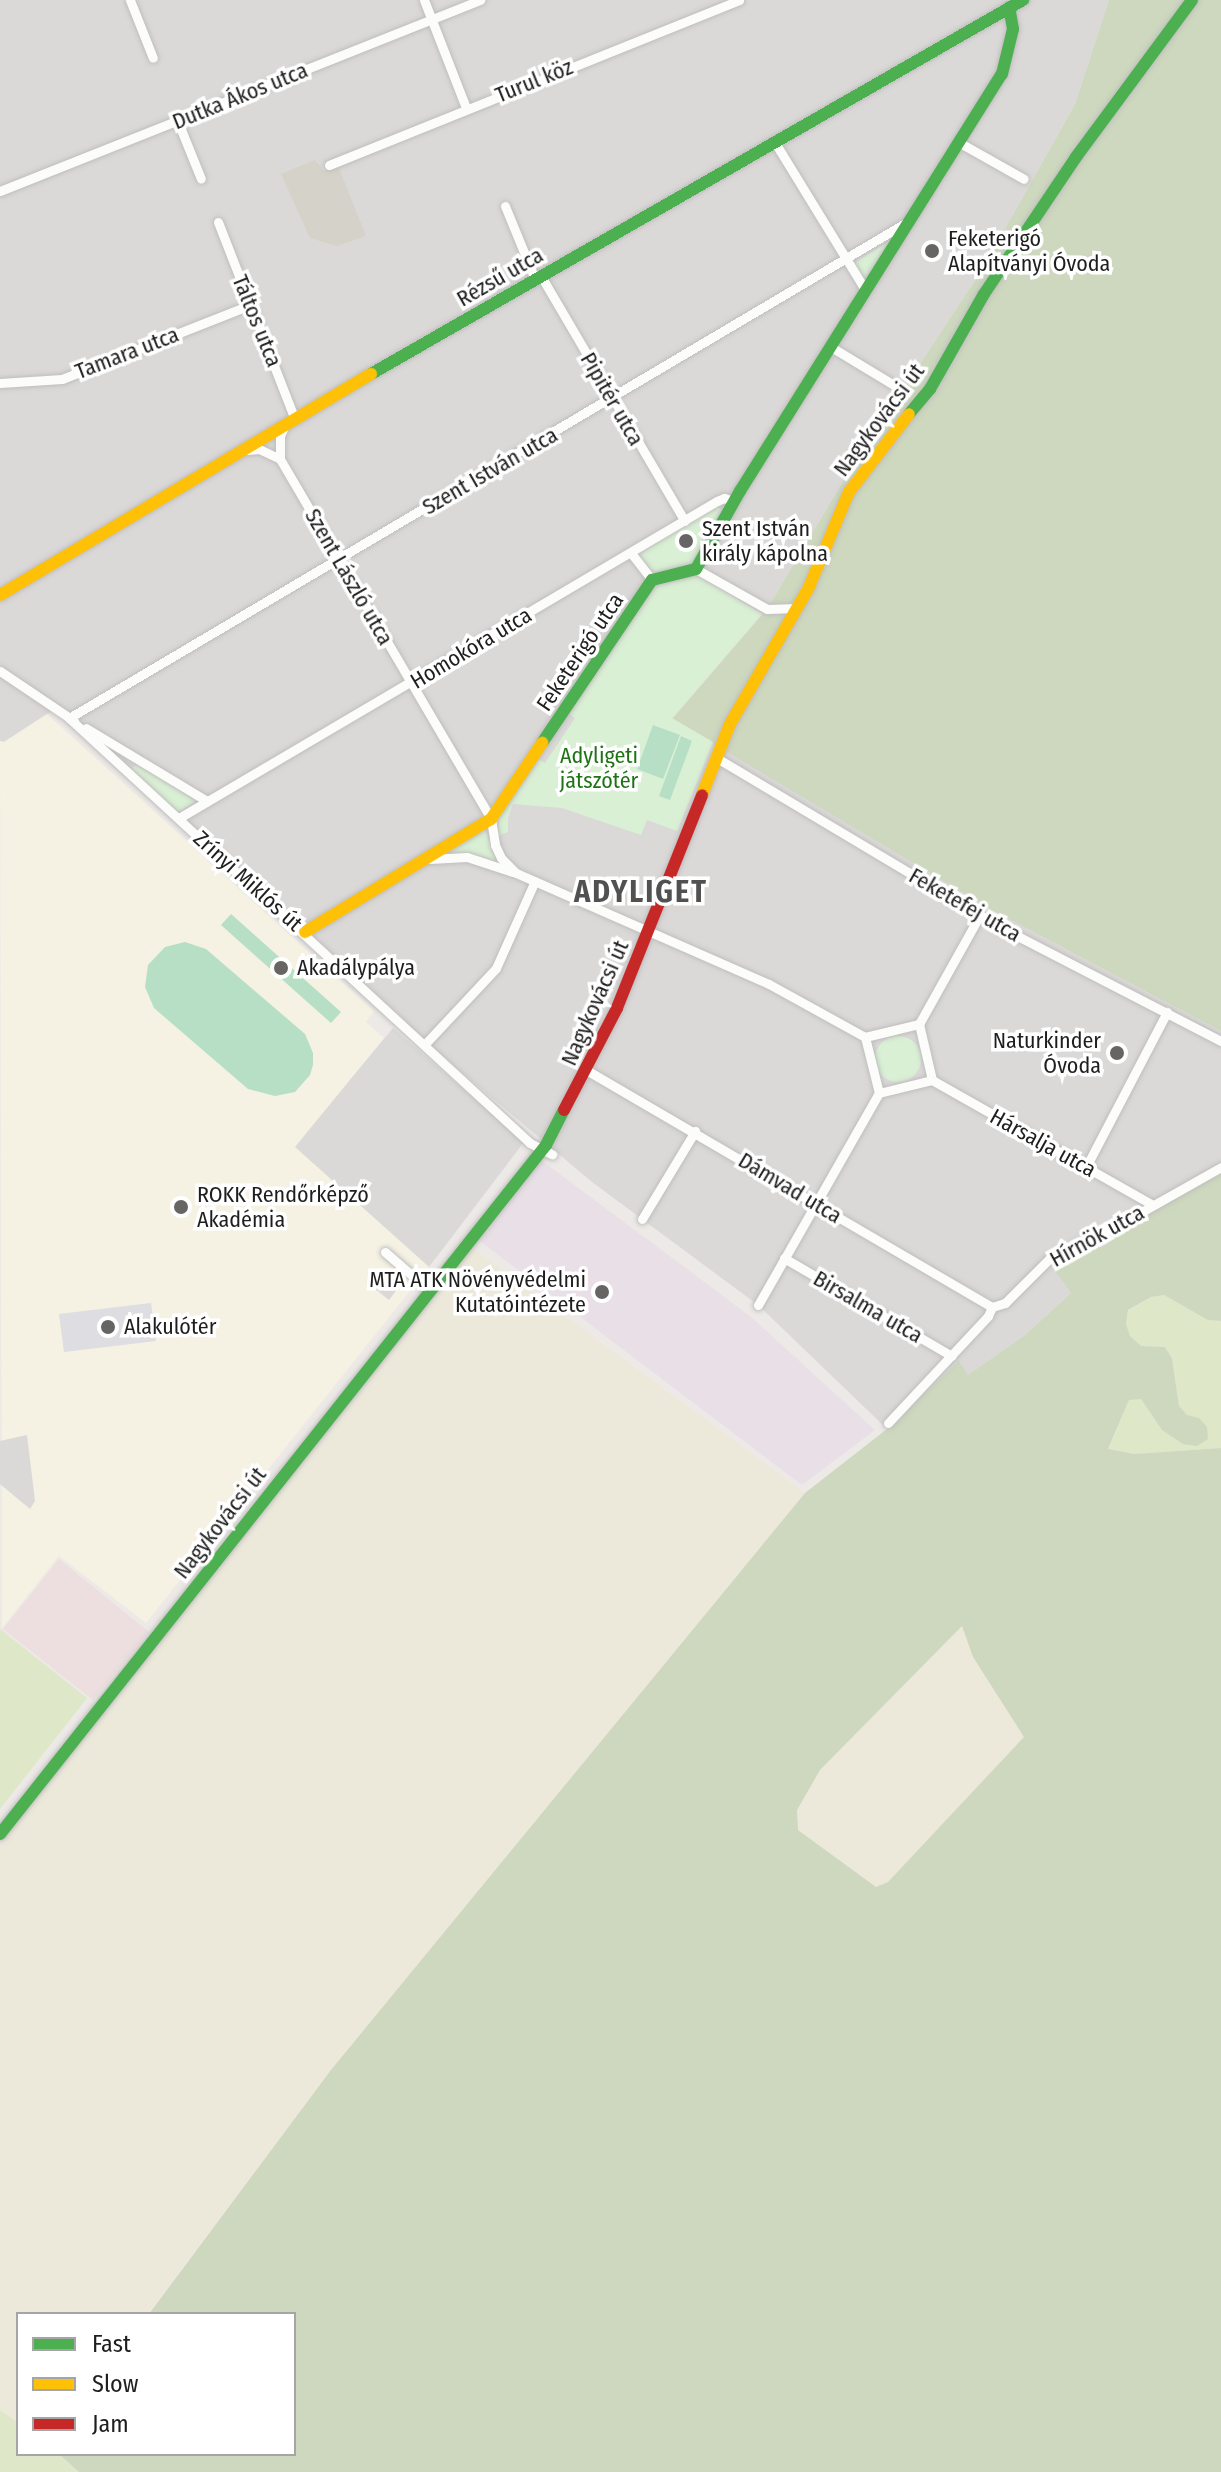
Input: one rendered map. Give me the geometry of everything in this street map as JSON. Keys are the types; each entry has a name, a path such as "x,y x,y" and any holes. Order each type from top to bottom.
{"street":[{"path":"130,0 153,58"},
{"path":"424,0 466,108"},
{"name":"Dutka Ákos utca","path":"0,191 480,0"},
{"name":"Turul köz","path":"329,165 739,0"},
{"name":"Rézsű utca","path":"0,595 234,454 1023,0"},
{"name":"Nagykovácsi út","path":"0,1834 430,1291 548,1152 588,1071 730,724 797,608 856,480 930,389 984,294 1076,157 1192,0"},
{"path":"797,608 767,609 696,569 734,501 1002,74 1013,29 1009,7"},
{"path":"178,122 201,179"},
{"path":"774,141 866,291"},
{"path":"960,143 1024,179"},
{"name":"Pipitér utca","path":"505,206 538,278 685,521"},
{"name":"Szent István utca","path":"69,718 910,221"},
{"name":"Táltos utca","path":"218,222 290,422"},
{"name":"Tamara utca","path":"0,383 62,379 250,305"},
{"path":"831,347 897,387"},
{"path":"234,454 259,449 280,459 280,436 290,422"},
{"name":"Szent László utca","path":"280,459 491,819 495,845 516,873"},
{"name":"Homokóra utca","path":"179,818 724,498 734,501"},
{"path":"631,553 652,580"},
{"name":"Feketerigó utca","path":"305,932 491,819 652,580 696,569"},
{"name":"Zrínyi Miklós út","path":"0,671 69,718 207,801"},
{"name":"Zrínyi Miklós út","path":"69,718 305,932 530,1143 548,1152"},
{"name":"Feketefej utca","path":"715,757 980,915 1221,1041"},
{"path":"425,860 467,857 516,873 769,984 865,1037 919,1024"},
{"path":"425,1044 496,968 535,881"},
{"path":"879,1093 932,1080 919,1024 980,915"},
{"path":"1086,1167 1167,1012"},
{"path":"758,1305 879,1093 865,1037"},
{"name":"Dámvad utca","path":"588,1071 992,1307"},
{"name":"Hársalja utca","path":"932,1080 1153,1205"},
{"path":"642,1219 695,1131"},
{"name":"Hírnök utca","path":"888,1423 988,1316 992,1307 1005,1303 1050,1258 1221,1167"},
{"path":"385,1252 430,1291"},
{"name":"Birsalma utca","path":"784,1258 952,1356"}],"shaded area":[{"path":"0,0 1109,0 1075,104 983,268 843,481 767,609 672,718 994,911 1221,1031 1221,1167 1153,1205 1106,1244 1053,1267 1071,1293 1025,1335 967,1376 959,1362 887,1429 758,1305 592,1182 434,1049 60,706 4,742 0,741"},
{"path":"315,160 324,171 338,166 366,236 337,246 310,238 281,174"},
{"path":"568,713 575,718 545,764 538,759"},
{"name":"ROKK Rendőrképző Akadémia","path":"47,714 374,1011 366,1022 384,1038 295,1147 429,1267 146,1623 59,1556 2,1628 0,741 4,742"},
{"path":"647,819 677,831 666,859 636,847"},
{"path":"393,1028 524,1142 429,1267 294,1147"},
{"path":"541,1160 751,1317 875,1430 802,1485 480,1241"},
{"path":"471,1247 805,1493 331,2070 150,2312 16,2312 16,2422 0,2410 0,1843"},
{"path":"384,1268 402,1283 389,1300 370,1285"},
{"name":"Alakulótér","path":"151,1303 156,1341 64,1352 59,1314"},
{"path":"27,1435 35,1501 30,1509 0,1484 0,1441"},
{"path":"59,1559 149,1632 93,1700 3,1629"},
{"path":"962,1626 973,1657 1025,1737 888,1882 876,1887 798,1830 797,1810 820,1770"}],"green space":[{"path":"1109,0 1221,0 1221,1031 994,911 672,719 767,609 843,481 983,268 1075,104"},
{"path":"891,240 866,284 853,264"},
{"path":"717,506 721,510 690,567 655,576 638,554"},
{"name":"Adyligeti játszótér","path":"697,575 762,614 672,718 713,742 677,831 647,820 641,835 562,808 513,804 508,818 508,832 498,836 499,819 538,759 545,763 575,718 568,713 654,586"},
{"path":"653,725 680,735 663,779 637,769"},
{"path":"681,736 692,741 670,800 659,796"},
{"path":"138,764 196,801 177,813 130,769"},
{"path":"485,828 496,861 452,853 452,848"},
{"name":"Akadálypálya","path":"231,914 341,1012 331,1023 221,925"},
{"path":"185,942 206,949 305,1034 313,1053 313,1065 310,1075 295,1092 275,1096 248,1089 154,1008 145,987 148,965 165,947"},
{"path":"898,1036 914,1043 921,1059 914,1075 898,1082 882,1075 875,1059 882,1043"},
{"path":"1221,1167 1221,1321 1208,1320 1164,1295 1151,1297 1128,1310 1126,1324 1130,1336 1141,1346 1165,1347 1172,1358 1179,1406 1207,1427 1208,1439 1197,1446 1183,1444 1162,1430 1141,1399 1129,1400 1108,1449 1134,1454 1221,1448 1221,2472 79,2472 61,2456 296,2456 296,2312 150,2312 331,2070 805,1493 887,1429 959,1361 968,1375 1025,1335 1071,1293 1053,1268 1106,1244 1153,1205","holes":["962,1626 973,1657 1024,1737 888,1882 876,1887 798,1830 797,1810 820,1770"]},
{"path":"1164,1295 1208,1320 1221,1321 1221,1448 1134,1454 1108,1450 1129,1400 1141,1399 1162,1430 1187,1415 1179,1406 1172,1357 1165,1347 1141,1346 1130,1336 1126,1325 1128,1311 1151,1297"},
{"path":"0,1629 87,1698 0,1809"},
{"path":"0,2410 16,2422 16,2456 61,2456 79,2472 0,2472"}],"traffic: fast":[{"path":"371,374 1023,0"},
{"path":"909,414 930,389 984,294 1076,157 1192,0"},
{"path":"542,743 652,580 696,569 740,491 1002,74 1013,29 1009,7"},
{"path":"0,1834 546,1145 564,1110"}],"traffic: slow":[{"path":"0,595 371,374"},
{"path":"702,795 730,724 809,587 849,492 909,414"},
{"path":"305,932 491,819 542,743"}],"traffic: jam":[{"path":"564,1110 617,1008 702,795"}],"place":[{"name":"Feketerigó Alapítványi Óvoda","path":"932,251"},
{"name":"Szent István király kápolna","path":"686,541"},
{"name":"Akadálypálya","path":"281,968"},
{"name":"Naturkinder Óvoda","path":"1117,1053"},
{"name":"ROKK Rendőrképző Akadémia","path":"181,1207"},
{"name":"MTA ATK Növényvédelmi Kutatóintézete","path":"602,1292"},
{"name":"Alakulótér","path":"108,1327"}],"district":[{"name":"ADYLIGET","path":"641,892"}]}
